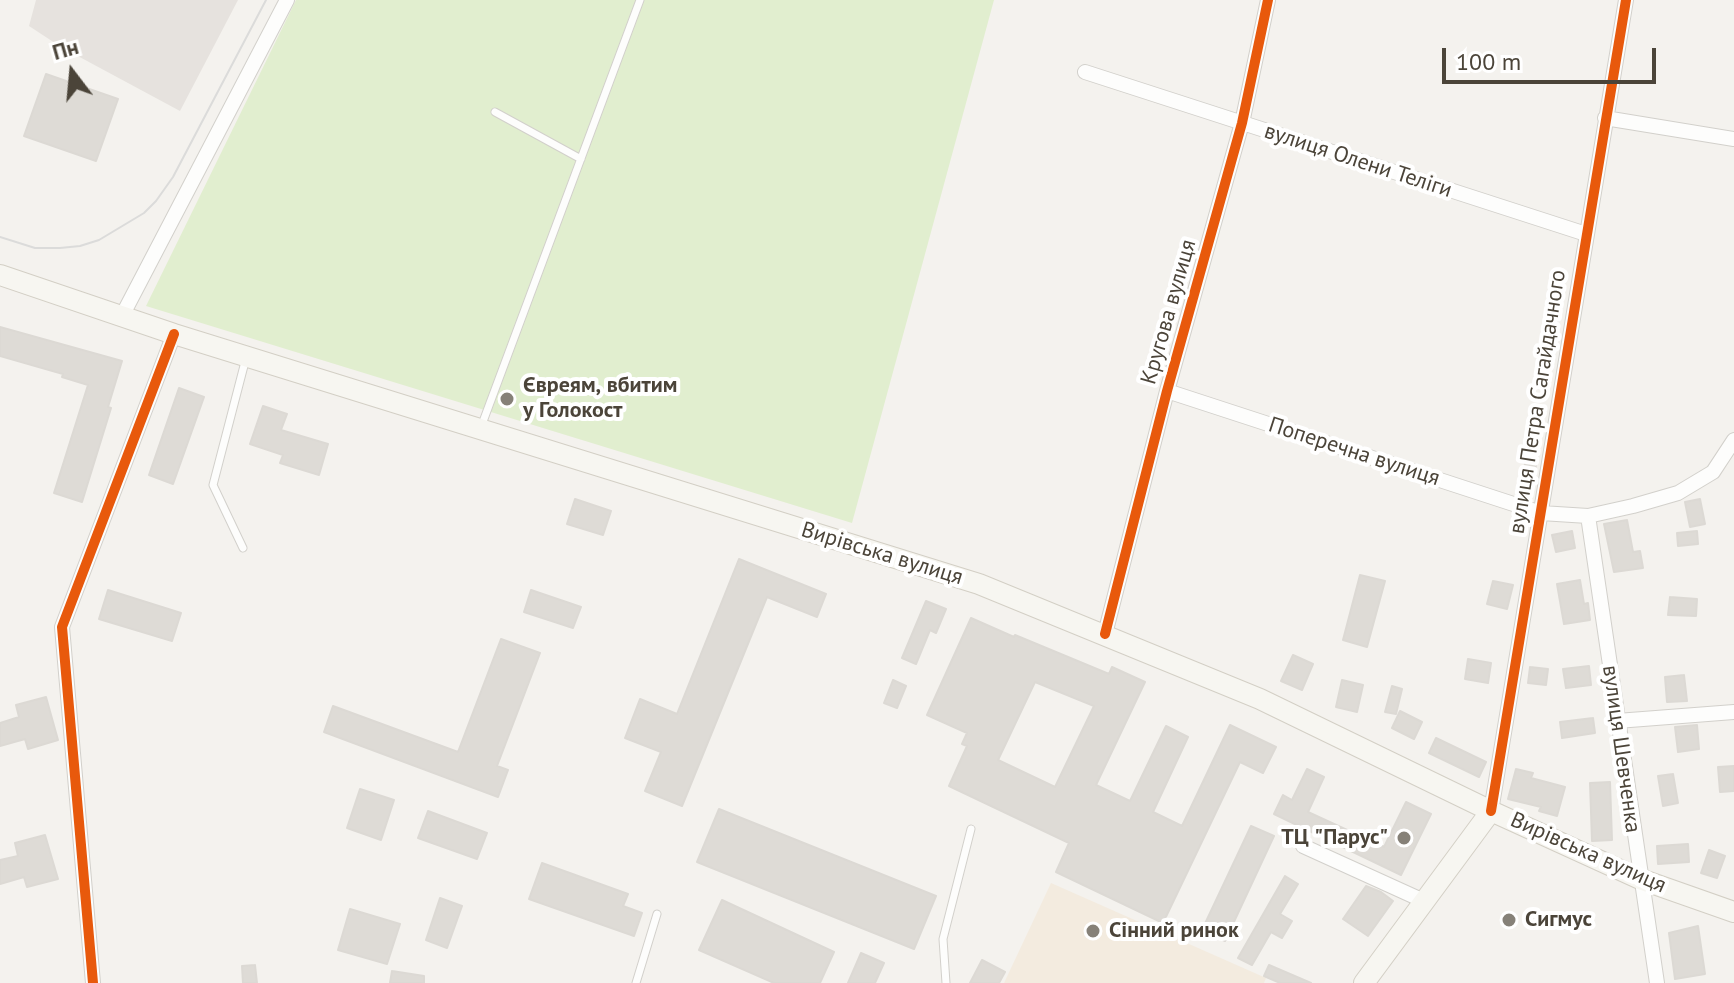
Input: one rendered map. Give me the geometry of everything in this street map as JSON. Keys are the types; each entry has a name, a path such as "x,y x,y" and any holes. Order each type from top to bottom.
{"main road":[{"name":"Вирівська вулиця","path":"0,275 174,334 979,584 1260,699 1640,879 1734,912"},
{"path":"1364,983 1491,811"}],"street":[{"path":"122,316 287,0"},
{"name":"Кругова вулиця","path":"1105,634 1167,391 1242,123 1268,0"},
{"name":"вулиця Петра Сагайдачного","path":"1491,811 1626,0"},
{"name":"вулиця Олени Теліги","path":"1085,72 1586,234"},
{"path":"1605,118 1734,139"},
{"path":"93,983 62,627 174,334"},
{"name":"Поперечна вулиця","path":"1167,391 1541,513 1588,516 1678,493 1713,472 1734,440"},
{"name":"вулиця Шевченка","path":"1588,516 1657,983"},
{"path":"1617,721 1734,712"},
{"path":"1303,846 1424,901"}],"lane":[{"path":"480,429 640,0"},
{"path":"495,112 581,159"},
{"path":"243,548 213,485 246,356"},
{"path":"946,983 943,939 971,829"},
{"path":"636,983 657,914"}],"shaded area":[{"path":"36,0 238,0 180,111 61,47 29,26"},
{"name":"Сінний ринок","path":"1051,883 1266,978 1264,983 1004,983"}],"green space":[{"path":"296,0 994,0 852,523 146,306"}],"building":[{"path":"46,74 118,99 96,161 24,136"},
{"path":"0,327 122,361 82,502 54,493 88,385 62,377 63,374 0,356"},
{"path":"179,388 204,397 173,484 149,475"},
{"path":"263,406 287,414 281,430 328,444 319,475 280,463 283,455 250,444"},
{"path":"1530,429 1541,431 1532,492 1521,491"},
{"path":"575,499 611,511 603,535 567,524"},
{"path":"1700,499 1705,524 1690,527 1685,502"},
{"path":"1627,520 1633,552 1640,551 1643,568 1614,572 1604,524"},
{"path":"1572,531 1575,548 1556,552 1552,535"},
{"path":"1697,531 1698,544 1678,546 1677,533"},
{"path":"739,559 826,594 817,617 767,597 682,806 645,791 661,752 625,738 640,699 677,714"},
{"path":"1360,575 1385,581 1367,647 1343,640"},
{"path":"1580,580 1590,620 1564,624 1557,584"},
{"path":"1493,581 1513,585 1507,609 1487,604"},
{"path":"108,590 181,613 172,641 99,619"},
{"path":"531,590 581,607 573,628 524,612"},
{"path":"1670,597 1697,599 1696,616 1668,615"},
{"path":"926,601 946,609 936,633 930,630 916,664 902,658"},
{"path":"971,618 1109,674 1112,667 1145,682 1096,785 1130,801 1166,726 1188,737 1153,812 1182,826 1230,725 1276,747 1263,773 1240,762 1163,923 1056,872 1069,843 949,786 967,746 962,744 967,733 927,715","holes":["1035,682 1094,706 1055,787 998,760"]},
{"path":"501,639 540,653 497,766 508,770 498,797 324,732 333,706 458,752"},
{"path":"1293,655 1313,664 1302,690 1281,681"},
{"path":"1468,659 1491,663 1488,683 1465,679"},
{"path":"1589,666 1591,685 1566,688 1563,669"},
{"path":"1530,667 1548,669 1546,685 1528,683"},
{"path":"1684,675 1687,701 1667,702 1665,677"},
{"path":"893,680 906,686 897,708 884,703"},
{"path":"1342,680 1363,685 1357,712 1336,707"},
{"path":"1392,686 1402,689 1396,714 1385,712"},
{"path":"46,697 58,740 28,749 25,739 0,746 0,723 19,717 16,705"},
{"path":"1400,711 1422,722 1414,739 1392,728"},
{"path":"1593,718 1595,733 1562,738 1560,722"},
{"path":"1697,725 1699,749 1678,752 1675,727"},
{"path":"1436,738 1486,762 1479,777 1429,753"},
{"path":"1734,766 1734,791 1720,792 1718,767"},
{"path":"1307,769 1324,777 1308,812 1384,847 1406,802 1431,814 1401,875 1274,814 1283,795 1292,800"},
{"path":"1516,769 1533,773 1531,778 1565,787 1557,816 1539,811 1541,807 1508,799"},
{"path":"1673,774 1678,803 1663,806 1658,776"},
{"path":"1610,782 1612,840 1592,841 1590,783"},
{"path":"360,789 394,800 381,840 347,828"},
{"path":"719,809 936,896 914,949 697,862"},
{"path":"428,811 487,833 477,859 418,838"},
{"path":"1251,826 1274,836 1225,941 1202,930"},
{"path":"45,835 58,879 27,887 24,877 0,884 0,860 18,856 15,843"},
{"path":"1688,844 1689,862 1658,864 1657,846"},
{"path":"1709,850 1725,856 1717,878 1701,873"},
{"path":"542,863 628,894 623,906 642,913 634,936 529,899"},
{"path":"1285,876 1298,884 1280,914 1292,921 1282,938 1271,932 1252,965 1238,958"},
{"path":"1366,886 1393,901 1368,936 1343,919"},
{"path":"440,898 462,906 447,948 426,940"},
{"path":"722,900 834,952 820,983 774,983 699,950"},
{"path":"350,909 400,924 387,964 338,950"},
{"path":"1698,926 1705,974 1675,979 1669,933"},
{"path":"861,953 884,963 875,983 848,983"},
{"path":"982,960 1005,972 999,983 970,983"},
{"path":"255,965 257,983 243,983 242,966"},
{"path":"1269,965 1311,983 1280,983 1264,976"},
{"path":"392,971 424,976 424,983 390,983"}],"tram line":[{"path":"0,237 35,248 80,246 99,240 144,213 173,177 266,0"}],"cycle path":[{"path":"1105,634 1167,391 1242,123 1268,0"},
{"path":"1491,811 1626,0"},
{"path":"93,983 62,627 174,334"}],"place":[{"name":"Євреям, вбитим у Голокост","path":"507,399"},
{"name":"ТЦ \"Парус\"","path":"1404,838"},
{"name":"Сигмус","path":"1509,920"},
{"name":"Сінний ринок","path":"1093,931"}]}
